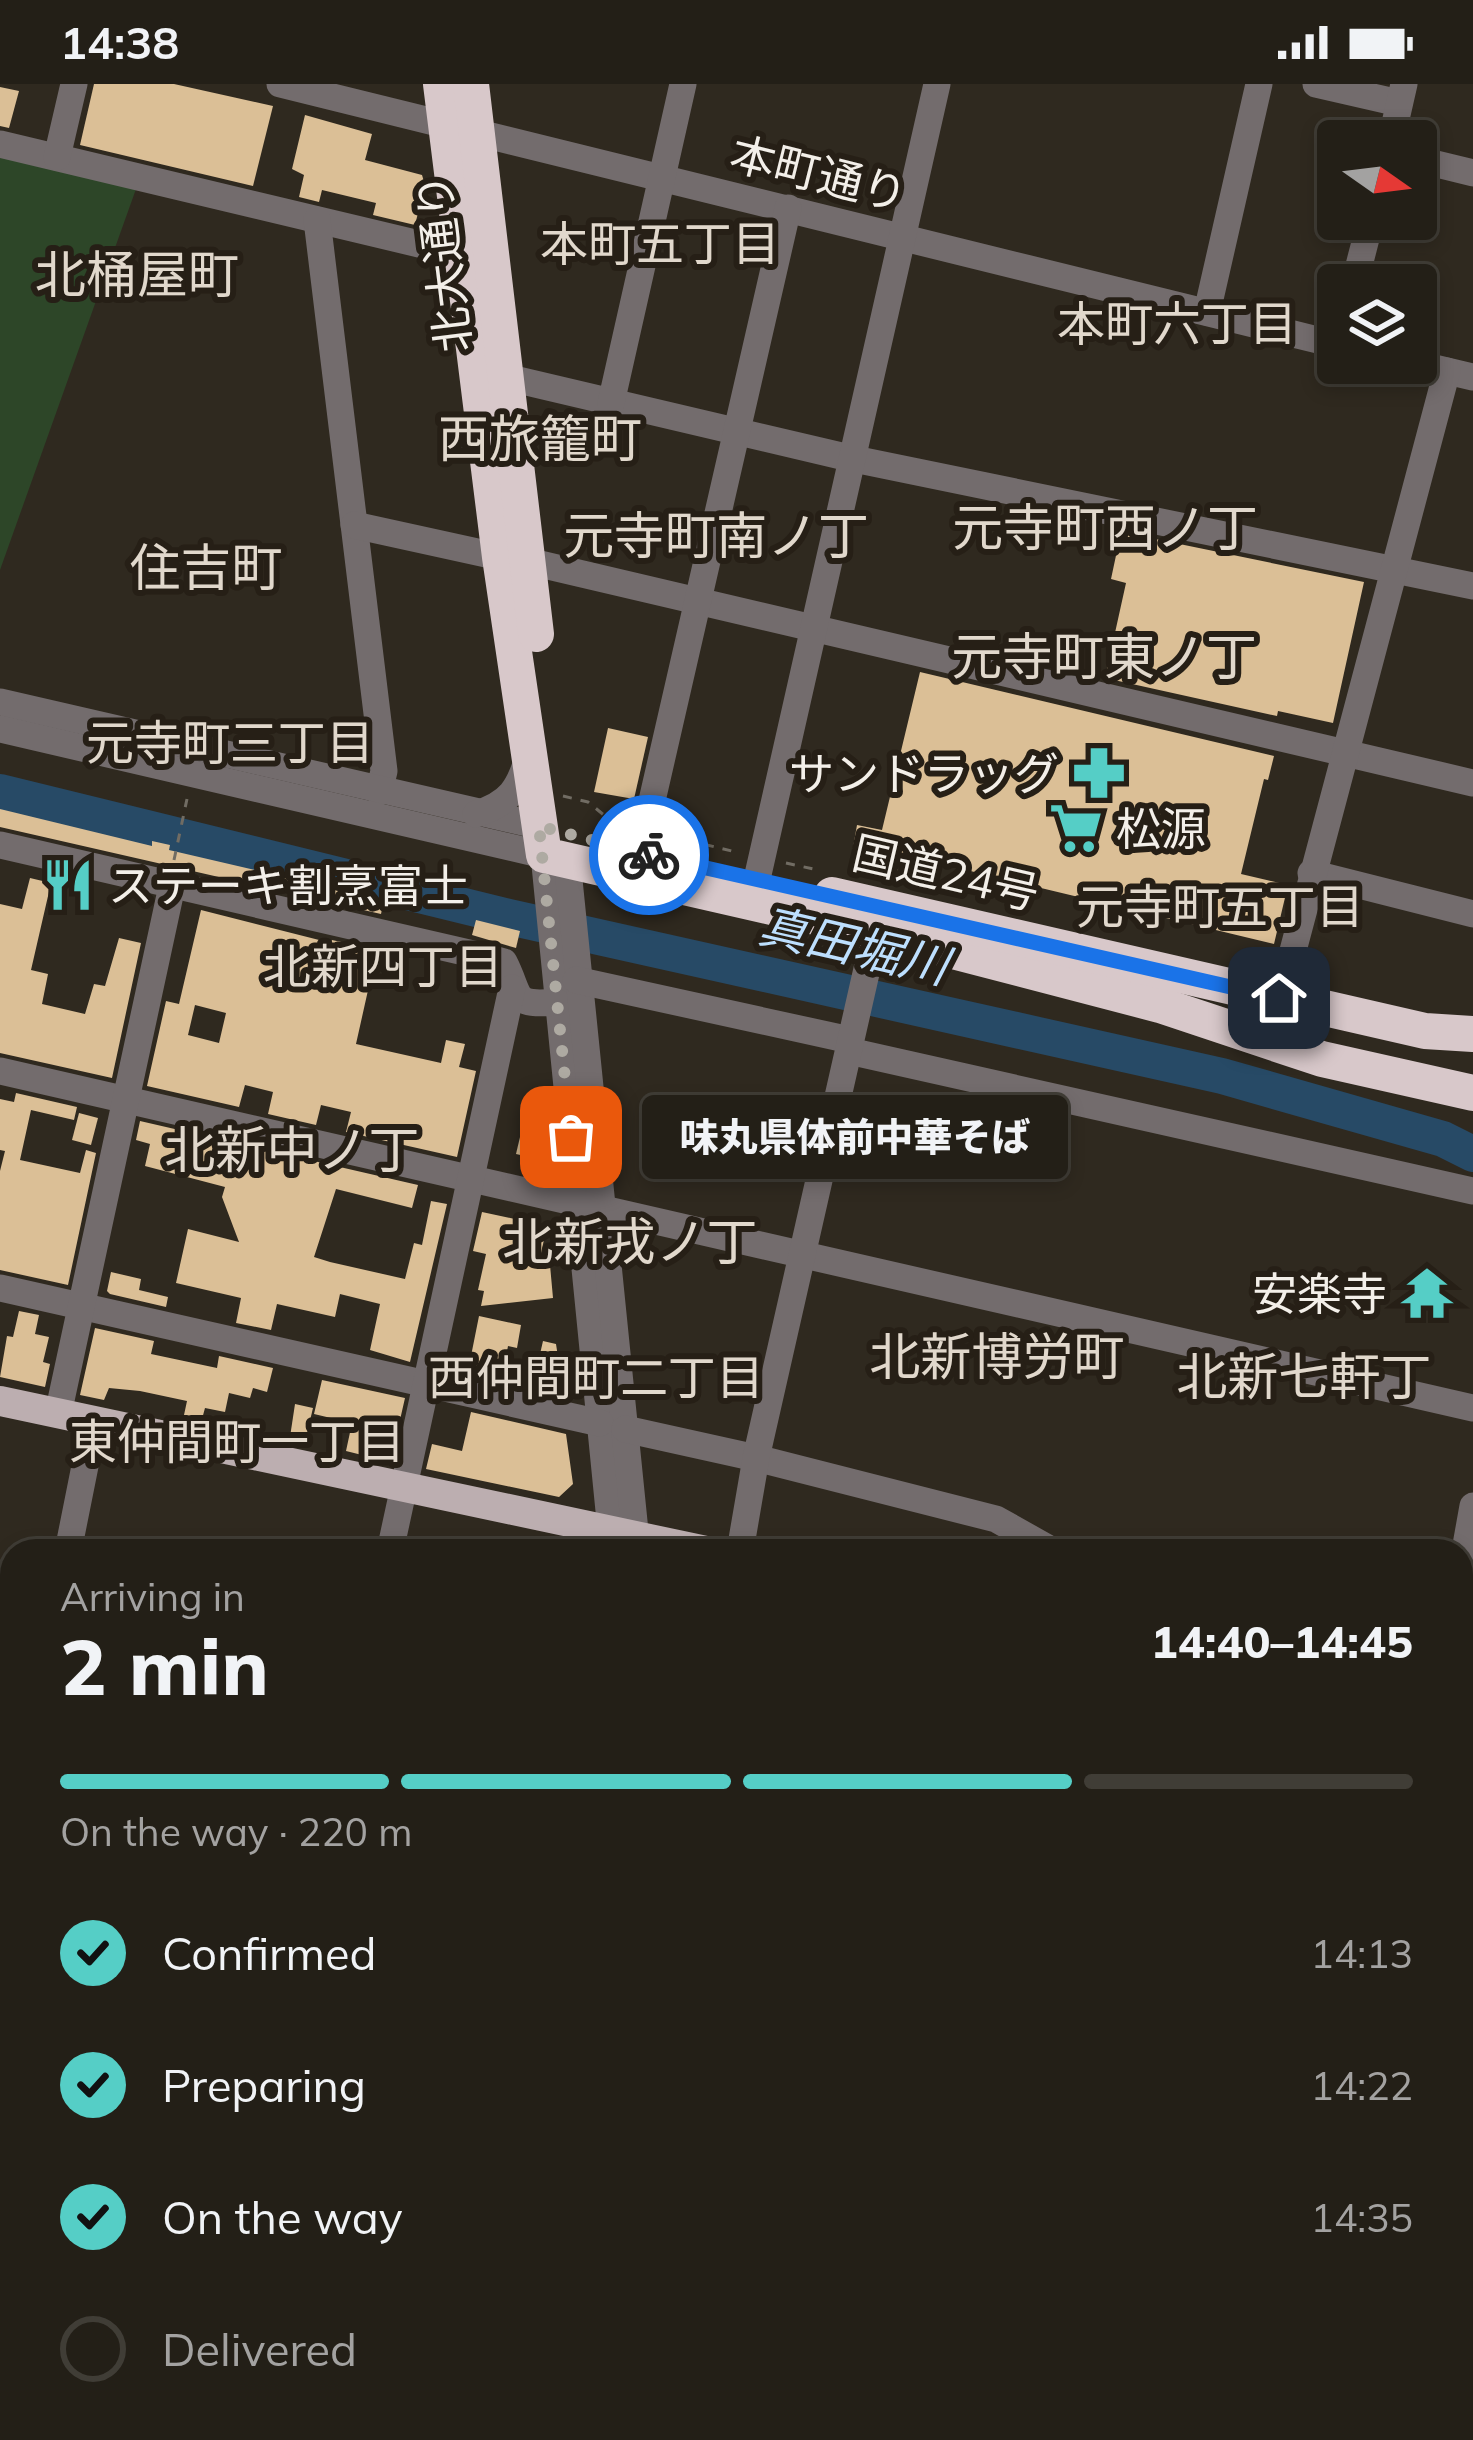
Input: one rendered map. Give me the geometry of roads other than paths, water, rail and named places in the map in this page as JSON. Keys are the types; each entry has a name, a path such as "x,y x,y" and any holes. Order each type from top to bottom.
{"highway":[{"name":"北大通り","path":"441,84 462,129 505,377 530,750 553,843"},
{"name":"北大通り","path":"470,84 462,129 465,255 553,843"},
{"name":"国道24号","path":"553,843 640,853 757,879 1160,1005 1273,1023 1473,1038"},
{"name":"国道24号","path":"553,843 879,918 1273,1023 1322,1059 1473,1093"},
{"path":"1273,1023 1473,1073"}],"main road":[{"path":"0,1401 405,1489 608,1539"}],"street":[{"path":"57,157 74,84"},
{"name":"本町通り","path":"280,84 1317,340"},
{"path":"611,403 683,84"},
{"path":"757,879 937,84"},
{"path":"1207,312 1259,84"},
{"path":"1316,84 1402,93"},
{"path":"0,144 465,255"},
{"path":"1437,164 1473,173"},
{"path":"640,853 788,208"},
{"path":"316,220 384,771 380,792"},
{"path":"1273,1023 1392,569 1460,374"},
{"path":"505,377 854,459 1473,586"},
{"path":"354,525 695,598 1473,783"},
{"path":"0,702 476,814 553,843"},
{"path":"0,729 553,843"},
{"path":"476,814 502,806 519,787 530,750"},
{"path":"553,843 562,942 557,1003 589,1207"},
{"path":"0,845 504,962 512,988 528,1005 557,1003"},
{"path":"1311,873 1473,914"},
{"path":"58,1414 172,886"},
{"path":"742,1539 756,1458 879,918"},
{"path":"562,942 576,980 589,1207 624,1539"},
{"path":"576,980 1473,1191"},
{"path":"393,1539 512,988"},
{"path":"0,1071 1473,1408"},
{"path":"0,1288 756,1458 996,1519 1032,1539"},
{"path":"70,1539 94,1421"},
{"path":"1467,1539 1473,1506"}],"waterway":[{"name":"真田堀川","path":"0,792 509,917 1222,1076 1443,1139 1473,1154"}],"place":[{"name":"サンドラッグ","path":"1099,773"},
{"name":"松源","path":"1076,828"},
{"name":"ステーキ割烹富士","path":"68,885"},
{"name":"味丸県体前中華そば","path":"571,1137"},
{"name":"安楽寺","path":"1427,1293"}],"district":[{"name":"本町五丁目","path":"660,243"},
{"name":"北桶屋町","path":"137,274"},
{"name":"本町六丁目","path":"1177,323"},
{"name":"西旅籠町","path":"540,438"},
{"name":"元寺町西ノ丁","path":"1105,527"},
{"name":"元寺町南ノ丁","path":"716,535"},
{"name":"住吉町","path":"206,567"},
{"name":"元寺町東ノ丁","path":"1104,656"},
{"name":"元寺町三丁目","path":"230,742"},
{"name":"元寺町五丁目","path":"1220,906"},
{"name":"北新四丁目","path":"383,966"},
{"name":"北新中ノ丁","path":"292,1149"},
{"name":"北新戎ノ丁","path":"630,1241"},
{"name":"北新博労町","path":"997,1356"},
{"name":"北新七軒丁","path":"1304,1376"},
{"name":"西仲間町二丁目","path":"596,1377"},
{"name":"東仲間町一丁目","path":"237,1441"}]}
